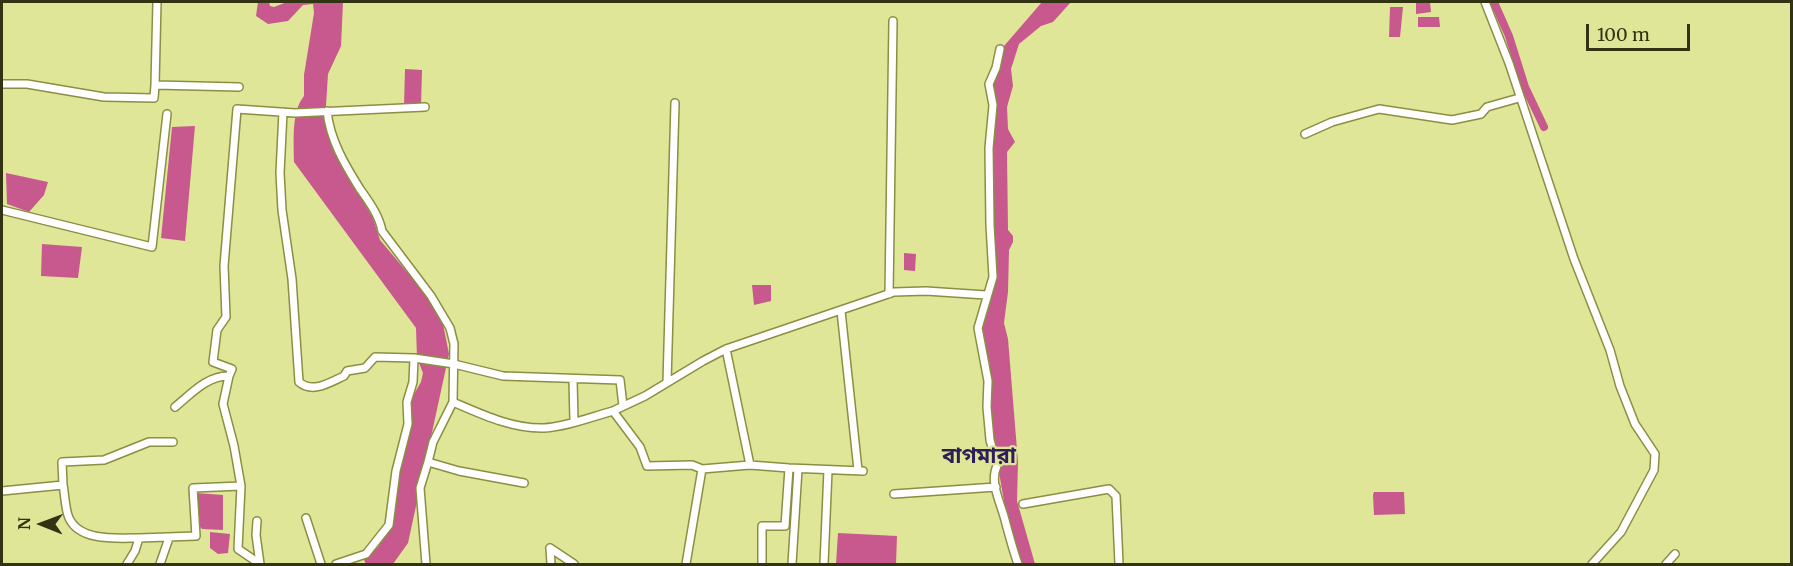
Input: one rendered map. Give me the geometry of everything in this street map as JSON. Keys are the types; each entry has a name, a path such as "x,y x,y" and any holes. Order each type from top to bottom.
{"street":[{"path":"2,84 27,84 104,97 154,98 157,2"},
{"path":"1485,2 1509,63 1574,259 1610,350 1620,386 1635,424 1656,459 1654,470 1621,532 1592,564"},
{"path":"889,294 893,21"},
{"path":"1000,49 996,68 989,84 993,105 989,148 990,218 994,268 978,328 988,381 987,407 990,440 997,466 994,472 999,506 1005,517 1012,550 1018,564"},
{"path":"155,85 239,87"},
{"path":"1305,134 1332,122 1379,109 1452,120 1480,114 1487,107 1519,98"},
{"path":"667,382 675,103"},
{"path":"260,564 238,549 241,486 224,404 232,369 213,362 217,330 226,317 224,266 237,109 295,112 425,107"},
{"path":"326,111 331,132 349,171 380,219 382,231 431,296 450,328 454,344 453,402 433,442 420,488 426,564"},
{"path":"283,112 280,173 282,210 292,279 299,382 305,387 314,388 344,376 347,371 365,368 375,357 415,358 503,376 620,380 623,406"},
{"path":"2,210 152,247 167,114"},
{"path":"453,402 489,417 525,427 545,428 612,411 645,396 726,349 889,294 926,291 986,295"},
{"path":"612,411 640,447 647,466 692,465 702,469 750,465 798,469 860,470 841,311"},
{"path":"726,349 750,465"},
{"path":"336,564 366,554 389,525 396,471 408,424 407,402 413,382 415,358"},
{"path":"175,407 204,383 221,375 229,376"},
{"path":"573,378 574,422"},
{"path":"173,442 149,442 104,460 62,462 63,485 69,519 83,533 109,537 196,536 193,488 241,486"},
{"path":"428,462 459,471 524,483"},
{"path":"762,564 762,526 785,526 789,468"},
{"path":"686,564 702,469"},
{"path":"792,564 798,469"},
{"path":"824,564 828,470"},
{"path":"2,490 63,485"},
{"path":"894,494 996,487"},
{"path":"1023,504 1109,489 1116,496 1117,503 1119,564"},
{"path":"306,518 321,564"},
{"path":"257,521 256,535 260,564"},
{"path":"128,564 139,538"},
{"path":"160,564 169,538"},
{"path":"551,564 550,548 574,564"},
{"path":"1666,564 1676,554"}],"shaded area":[{"path":"258,2 269,2 270,6 274,7 287,2 343,2 341,46 328,74 325,121 333,150 373,218 380,240 428,297 443,324 449,354 408,543 393,564 366,564 363,558 378,547 393,522 398,473 406,448 410,401 421,382 423,373 417,358 416,328 294,162 295,119 304,96 304,75 314,13 313,4 303,5 288,21 268,24 256,16"},
{"path":"1042,2 1071,2 1053,22 1041,26 1019,44 1011,69 1013,86 1007,107 1008,129 1015,142 1007,152 1008,230 1013,236 1013,242 1009,250 1008,292 1004,323 1008,339 1018,462 1017,501 1035,564 1019,564 1006,513 995,449 990,405 990,364 982,339 982,320 990,300 995,270 992,204 995,107 991,85 1000,65 1004,46"},
{"path":"1430,2 1431,12 1416,14 1416,3"},
{"path":"1390,7 1403,7 1400,37 1389,37"},
{"path":"1418,17 1439,17 1440,27 1418,27"},
{"path":"405,69 422,70 421,106 404,106"},
{"path":"195,126 185,241 161,238 172,127"},
{"path":"6,173 48,182 44,195 29,212 7,204"},
{"path":"42,244 82,247 78,278 41,276"},
{"path":"904,253 916,254 915,271 904,270"},
{"path":"752,285 771,285 771,301 754,305"},
{"path":"1374,492 1404,492 1405,514 1374,515"},
{"path":"196,493 223,495 223,530 202,529 199,526"},
{"path":"210,532 230,534 228,553 218,554 210,548"},
{"path":"838,533 897,536 896,564 836,564"}],"waterway":[{"path":"1494,2 1509,36 1525,87 1544,127"}],"district":[{"name":"বাগমারা","path":"979,457"}]}
